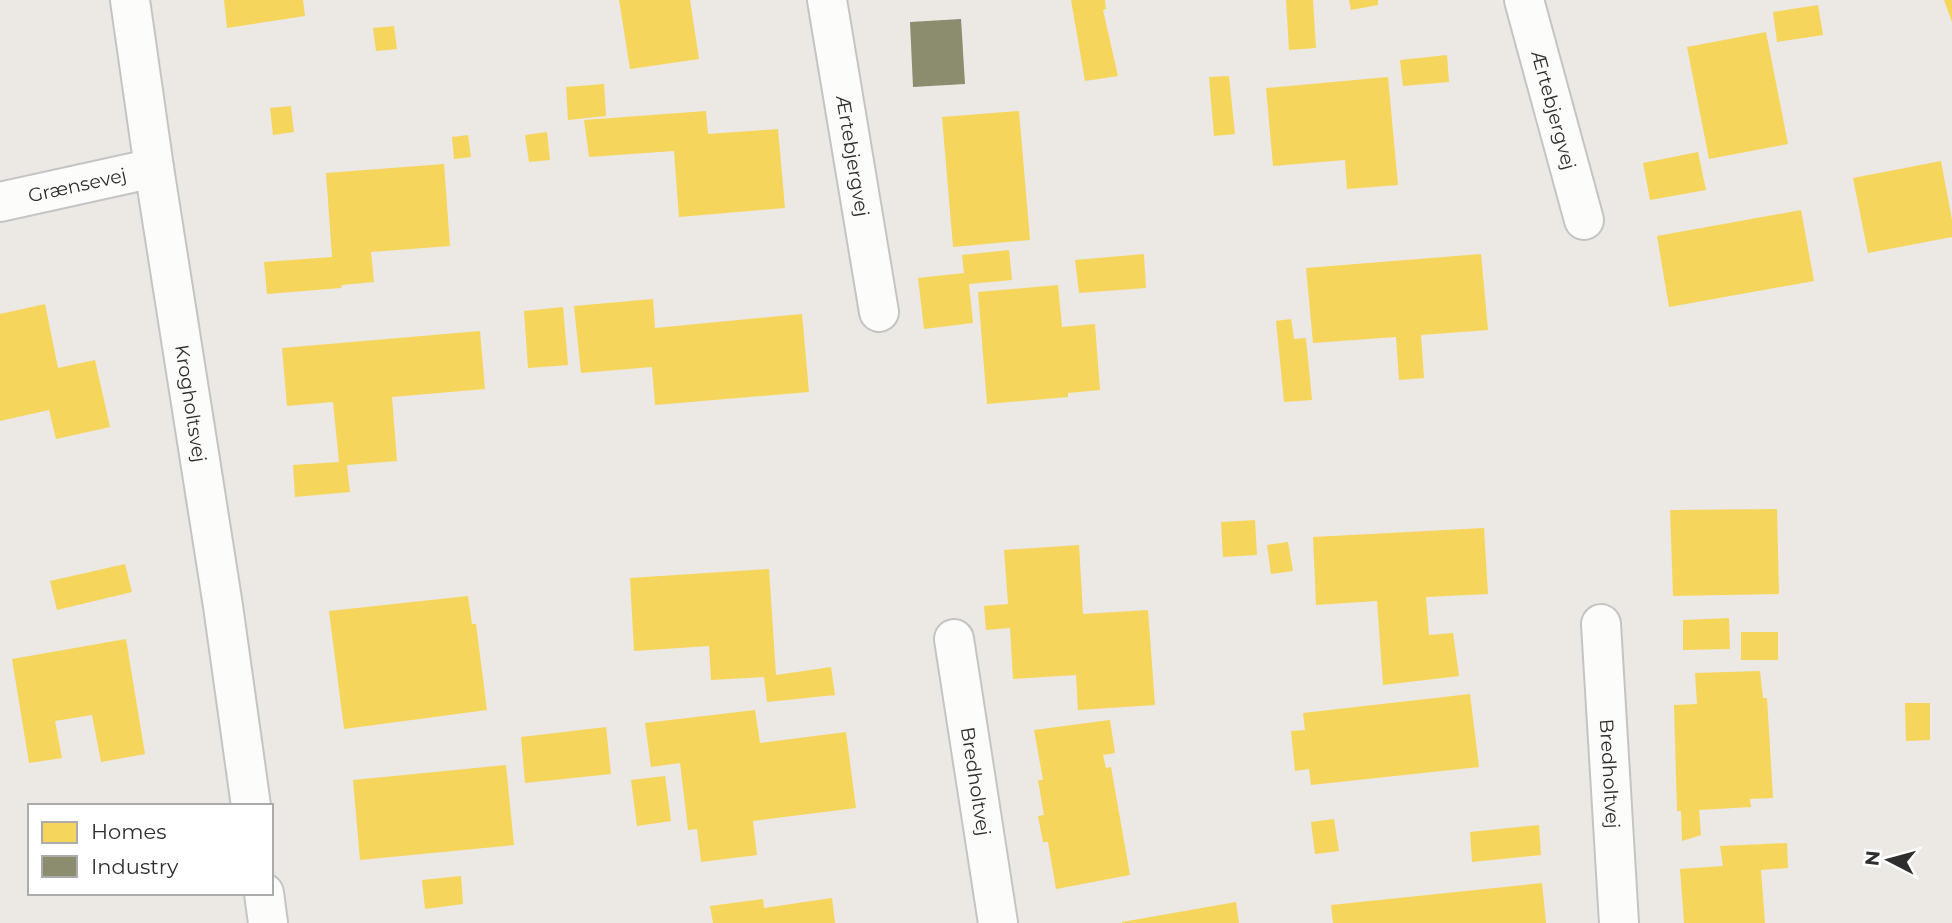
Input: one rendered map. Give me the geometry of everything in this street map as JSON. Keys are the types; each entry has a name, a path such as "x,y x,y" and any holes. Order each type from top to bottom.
{"street":[{"name":"Krogholtsvej","path":"130,0 251,804"},
{"name":"Ærtebjergvej","path":"827,0 879,312"},
{"name":"Ærtebjergvej","path":"1524,0 1584,220"},
{"name":"Grænsevej","path":"0,202 154,167"},
{"name":"Bredholtvej","path":"1601,624 1619,923"},
{"name":"Bredholtvej","path":"954,639 998,923"},
{"path":"264,895 268,923"}],"building: Homes":[{"path":"224,0 303,0 305,16 227,28"},
{"path":"619,0 690,0 699,59 630,69"},
{"path":"1071,0 1105,0 1106,9 1103,10 1118,76 1085,81"},
{"path":"1286,0 1313,0 1316,48 1289,50"},
{"path":"1349,0 1378,0 1378,5 1351,10"},
{"path":"1944,0 1952,0 1952,22"},
{"path":"1818,5 1823,35 1777,42 1773,12"},
{"path":"394,26 397,49 376,51 373,28"},
{"path":"1766,32 1788,144 1709,159 1687,47"},
{"path":"1447,55 1449,82 1403,86 1400,60"},
{"path":"1229,76 1235,134 1214,136 1209,77"},
{"path":"1388,77 1398,185 1347,189 1345,160 1273,166 1266,88"},
{"path":"604,84 606,116 568,120 566,87"},
{"path":"291,106 294,132 273,135 270,108"},
{"path":"706,111 708,134 778,129 785,208 679,217 674,151 589,157 584,120"},
{"path":"1019,111 1030,240 953,247 942,117"},
{"path":"547,132 550,160 529,162 525,135"},
{"path":"468,135 471,157 454,159 452,137"},
{"path":"1698,152 1706,190 1650,200 1643,163"},
{"path":"1941,161 1952,220 1952,237 1868,253 1853,178"},
{"path":"444,164 450,246 371,252 374,282 342,285 341,288 267,294 264,262 332,257 326,173"},
{"path":"1801,210 1814,281 1669,307 1657,236"},
{"path":"1009,250 1012,280 969,284 973,323 924,329 918,278 964,273 962,255"},
{"path":"1144,254 1146,288 1079,293 1075,260"},
{"path":"1481,254 1488,330 1421,335 1424,378 1399,380 1396,337 1313,343 1306,268"},
{"path":"1058,285 1062,327 1095,324 1100,390 1068,393 1068,397 987,404 978,292"},
{"path":"653,299 655,328 802,314 809,392 655,405 652,367 581,373 574,306"},
{"path":"45,304 58,368 95,360 110,427 56,439 49,410 0,421 0,314"},
{"path":"563,307 568,365 528,368 524,311"},
{"path":"1291,319 1294,339 1306,338 1312,400 1284,402 1276,321"},
{"path":"480,331 485,389 392,397 397,461 347,465 350,492 295,497 293,465 339,462 333,402 287,406 282,348"},
{"path":"1777,509 1779,594 1673,596 1670,510"},
{"path":"1255,520 1257,555 1223,557 1221,522"},
{"path":"1484,528 1488,594 1426,597 1429,635 1453,633 1459,676 1383,685 1377,601 1316,605 1313,537"},
{"path":"1288,542 1293,571 1271,574 1267,545"},
{"path":"1079,545 1083,614 1148,610 1155,705 1078,710 1076,675 1013,679 1010,628 986,630 984,606 1008,604 1004,550"},
{"path":"125,564 132,592 57,610 50,581"},
{"path":"769,569 776,675 831,667 835,695 767,702 764,677 711,680 709,646 634,651 630,578"},
{"path":"468,596 472,624 476,624 487,710 344,729 329,611"},
{"path":"1729,618 1730,649 1683,650 1683,620"},
{"path":"1741,632 1778,632 1778,660 1741,660"},
{"path":"126,639 145,754 101,762 92,715 55,721 62,758 29,763 12,659"},
{"path":"1760,671 1763,698 1767,698 1773,798 1750,799 1751,807 1699,810 1701,835 1682,841 1681,811 1677,811 1674,705 1697,704 1695,673"},
{"path":"1470,694 1479,767 1311,785 1309,769 1295,771 1291,731 1305,730 1303,713"},
{"path":"1905,703 1930,703 1930,740 1906,741"},
{"path":"755,710 760,743 846,732 856,808 753,821 757,855 701,862 697,829 688,830 680,763 651,767 645,723"},
{"path":"1110,720 1115,753 1103,755 1106,768 1111,767 1130,875 1056,889 1048,842 1043,842 1038,816 1044,815 1038,780 1043,780 1034,730"},
{"path":"606,727 611,774 525,783 521,737"},
{"path":"506,765 514,845 360,860 353,780"},
{"path":"665,776 671,821 637,826 631,780"},
{"path":"1334,819 1339,851 1315,854 1311,822"},
{"path":"1539,825 1541,855 1472,862 1470,832"},
{"path":"1787,843 1788,868 1761,870 1765,923 1684,923 1680,869 1723,866 1720,846"},
{"path":"461,876 463,904 425,909 422,880"},
{"path":"1542,883 1546,923 1333,923 1331,905"},
{"path":"832,898 835,923 713,923 710,906 763,899 764,908"},
{"path":"1236,902 1239,923 1122,923 1122,922"}],"building: Industry":[{"path":"961,19 965,84 913,87 910,22"}]}
